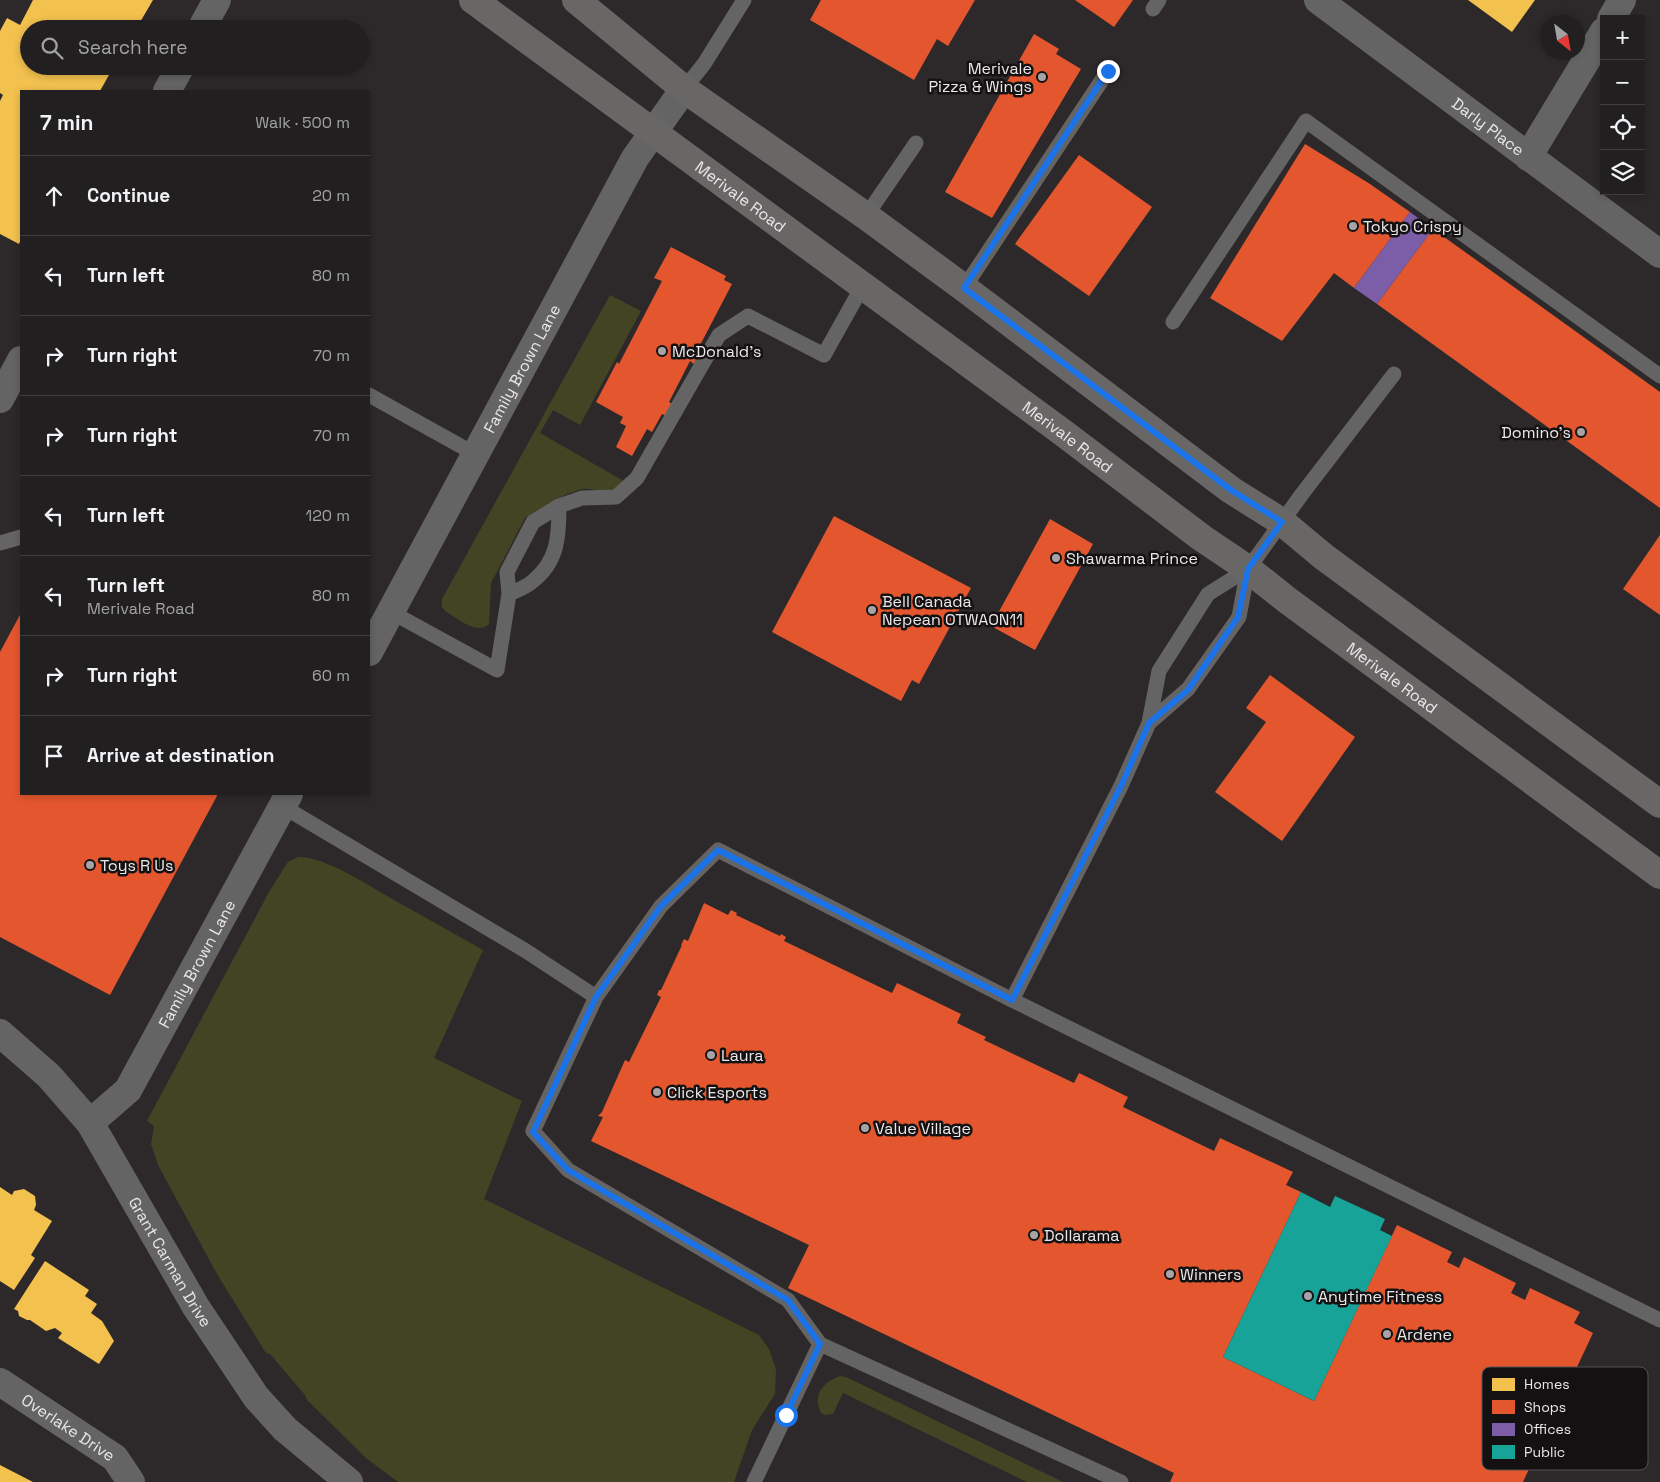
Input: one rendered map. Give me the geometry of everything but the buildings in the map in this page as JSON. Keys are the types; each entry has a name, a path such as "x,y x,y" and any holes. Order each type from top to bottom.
{"main road":[{"name":"Merivale Road","path":"473,0 1062,432 1202,538 1248,569 1287,600 1660,875"},
{"path":"576,0 684,89 866,216 1231,490 1282,522 1324,557 1658,797"}],"street":[{"path":"206,20 217,0"},
{"name":"Darly Place","path":"1318,0 1660,254"},
{"path":"1613,15 1622,0"},
{"path":"1528,157 1600,38"},
{"path":"168,90 176,75"},
{"name":"Family Brown Lane","path":"370,650 635,158 684,89"},
{"path":"0,399 20,362"},
{"name":"Family Brown Lane","path":"90,1123 128,1090 286,800"},
{"name":"Grant Carman Drive","path":"0,1033 49,1076 90,1123 196,1307 256,1397 285,1429 349,1482"},
{"name":"Overlake Drive","path":"0,1382 115,1458 131,1481"}],"lane":[{"path":"684,89 704,64 744,0"},
{"path":"964,288 1108,71"},
{"path":"1173,322 1306,121 1660,376"},
{"path":"866,216 916,143"},
{"path":"391,612 498,670 509,594 507,572 533,522 559,506 582,498 616,497 637,478 719,335 748,316 824,355 862,286"},
{"path":"1012,1000 1121,786 1149,723 1159,671 1208,594 1248,569 1394,374"},
{"path":"370,397 474,454"},
{"path":"509,594 533,582 551,562 559,529 559,506"},
{"path":"0,543 20,537"},
{"path":"1149,723 1188,690 1238,617 1248,569"},
{"path":"286,800 596,997"},
{"path":"1121,1482 820,1344 788,1300 568,1170 533,1132 596,997 661,906 718,850 1012,1000 1660,1320"},
{"path":"754,1482 820,1344"}],"green space":[{"path":"610,295 641,311 580,425 553,410 540,433 622,480 623,483 617,489 606,492 582,489 567,494 525,518 491,583 489,624 479,628 467,625 445,611 442,607 442,599"},
{"path":"298,857 321,861 348,873 483,950 434,1058 522,1101 484,1199 759,1335 769,1349 776,1369 775,1394 752,1430 734,1482 398,1482 366,1458 307,1400 305,1395 270,1354 266,1353 217,1274 158,1165 151,1144 154,1126 147,1121 269,892 288,862"},
{"path":"840,1376 846,1377 1063,1482 1027,1482 843,1393 833,1414 825,1415 821,1413 818,1400 819,1395 824,1386"}],"place":[{"name":"Merivale Pizza & Wings","path":"1042,77"},
{"name":"Tokyo Crispy","path":"1353,226"},
{"name":"McDonald's","path":"662,351"},
{"name":"Domino's","path":"1581,432"},
{"name":"Shawarma Prince","path":"1056,558"},
{"name":"Bell Canada Nepean OTWAON11","path":"872,610"},
{"name":"Toys R Us","path":"90,865"},
{"name":"Laura","path":"711,1055"},
{"name":"Click Esports","path":"657,1092"},
{"name":"Value Village","path":"865,1128"},
{"name":"Dollarama","path":"1034,1235"},
{"name":"Winners","path":"1170,1274"},
{"name":"Anytime Fitness","path":"1308,1296"},
{"name":"Ardene","path":"1387,1334"}],"route":[{"path":"786,1415 820,1344 788,1300 568,1170 533,1132 596,997 661,906 718,850 1012,1000 1121,786 1149,723 1188,690 1238,617 1248,569 1282,522 1231,490 1116,401 964,288 1108,71"}]}
